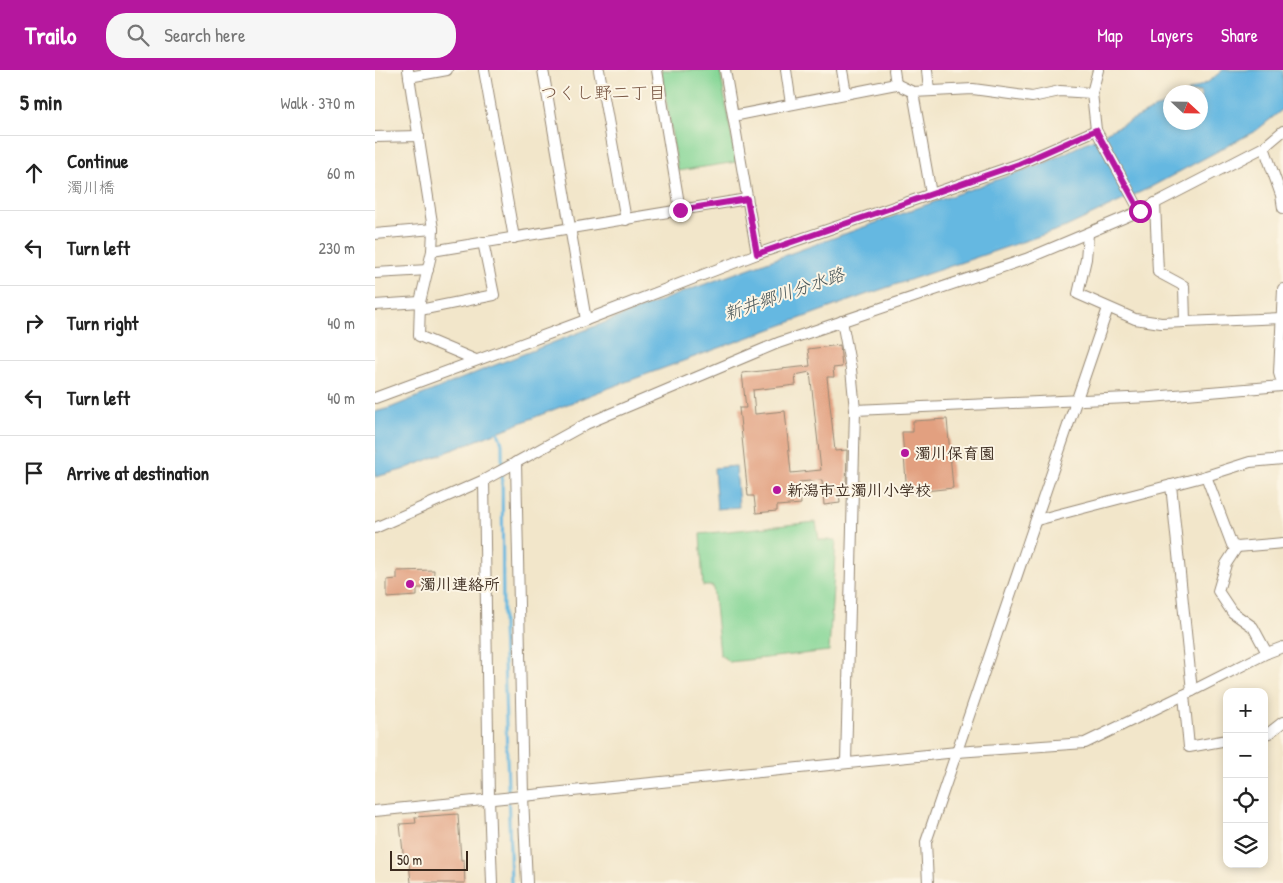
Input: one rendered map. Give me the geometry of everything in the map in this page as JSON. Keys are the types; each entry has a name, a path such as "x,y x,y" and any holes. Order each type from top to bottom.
{"street":[{"path":"447,70 409,73 433,229 433,251 420,306 419,336 476,360"},
{"path":"484,70 514,238"},
{"path":"543,70 586,320"},
{"path":"599,70 626,220"},
{"path":"657,70 680,210"},
{"path":"725,70 757,254"},
{"path":"785,70 791,104"},
{"path":"842,70 846,93"},
{"path":"894,70 896,84"},
{"path":"927,70 929,91"},
{"path":"1097,70 1092,93 1098,133 1140,211"},
{"path":"733,116 896,84 913,92 973,88 1032,97 1059,91 1092,93"},
{"path":"913,92 931,194"},
{"path":"375,528 484,480 587,424 778,342 1026,259 1088,234 1155,204 1264,146 1283,131"},
{"path":"375,398 757,254 1019,164 1098,133"},
{"path":"375,137 419,136"},
{"path":"1264,146 1281,195 1283,208"},
{"path":"433,251 747,199"},
{"path":"1155,204 1159,272 1184,286 1185,322"},
{"path":"375,234 433,229"},
{"path":"1088,234 1086,259 1077,294 1108,308 1135,319 1161,324 1282,315"},
{"path":"375,305 420,306 494,295 483,242"},
{"path":"375,272 427,270"},
{"path":"855,410 1078,401 1282,386 1279,373 1283,289"},
{"path":"928,883 926,842 1078,401 1108,308"},
{"path":"842,321 851,369 855,410 846,763"},
{"path":"1037,520 1206,476 1250,462 1283,459"},
{"path":"516,462 521,797 527,883"},
{"path":"1206,476 1232,545 1237,547 1283,543"},
{"path":"484,480 493,799 493,883"},
{"path":"1171,485 1188,693 1189,747 1223,741"},
{"path":"1237,547 1226,564 1219,591 1232,612 1253,627 1267,653"},
{"path":"375,811 957,752 1085,743 1267,653 1283,647"},
{"path":"1268,734 1283,722"}],"green space":[{"path":"661,70 720,70 736,162 678,171"},
{"path":"816,522 819,540 836,540 829,651 729,662 720,654 713,586 703,586 700,534"}],"water":[{"name":"新井郷川分水路","path":"1223,70 1283,70 1283,109 1257,130 1149,188 1066,227 862,296 598,392 402,470 375,477 375,412 390,408 686,291 1047,162 1163,104 1163,130 1208,130 1208,85 1202,85"},
{"path":"736,466 739,507 717,509 714,468"}],"building":[{"path":"840,345 842,367 833,368 834,377 827,377 835,451 847,450 846,488 839,489 840,503 824,505 822,480 799,482 801,504 777,506 777,511 756,513 754,496 748,496 739,408 746,408 742,373 810,366 808,349","holes":["810,372 821,470 791,473 785,411 755,414 753,390 796,385 795,375"]},
{"path":"947,419 953,488 907,493 902,432 913,432 913,421"},
{"name":"濁川連絡所","path":"434,570 433,588 417,588 417,596 387,598 387,580 397,579 397,571"},
{"path":"458,814 461,860 464,860 465,883 411,883 409,862 404,862 400,824 416,823 415,817"}],"waterway":[{"path":"497,430 502,443 503,628 511,883"}],"place":[{"name":"濁川保育園","path":"905,453"},
{"name":"新潟市立濁川小学校","path":"777,490"},
{"name":"濁川連絡所","path":"410,584"}],"district":[{"name":"つくし野二丁目","path":"603,93"}],"route":[{"path":"680,210 747,199 757,254 1019,164 1096,130 1140,211"}]}
